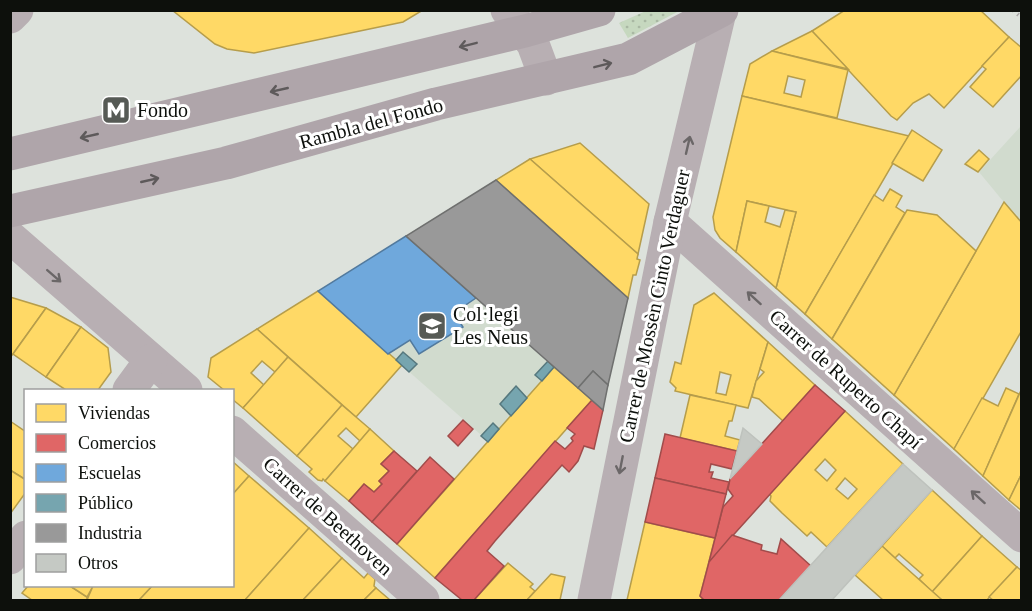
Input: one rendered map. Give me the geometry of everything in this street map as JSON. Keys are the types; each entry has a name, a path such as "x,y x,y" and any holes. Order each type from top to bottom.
{"street":[{"path":"10,17 17,10"},
{"path":"10,154 516,21 599,10"},
{"name":"Rambla del Fondo","path":"10,211 226,163 436,104 628,59 721,11"},
{"name":"Carrer de Mossèn Cinto Verdaguer","path":"594,600 670,222 721,11"},
{"path":"516,21 533,44 546,79"},
{"name":"Carrer de Ruperto Chapí","path":"670,222 1022,536"},
{"path":"10,237 185,389"},
{"path":"130,389 151,360"},
{"name":"Carrer de Beethoven","path":"234,434 423,600"},
{"path":"10,558 24,540"}],"path":[{"path":"1013,10 1022,18"}],"shaded area":[{"path":"1021,126 1021,223 979,172"},
{"name":"Col·legi Les Neus","path":"406,237 554,368 488,441 317,291"}],"green space":[{"path":"648,10 679,11 628,38 619,23"}],"building: Viviendas":[{"path":"172,10 423,10 403,22 254,53 227,49 215,44"},
{"path":"845,10 980,10 1009,37 944,108 929,94 913,103 897,120 812,31"},
{"path":"812,31 848,69 772,51"},
{"path":"1009,37 1022,48 1022,75 993,107 970,87 986,69 982,66"},
{"path":"772,51 848,70 837,118 742,96 750,64","holes":["788,76 805,80 801,97 784,93"]},
{"path":"742,96 909,136 805,314 776,288 796,212 747,201 736,252 720,238 715,230 713,217"},
{"path":"912,130 942,150 923,181 892,163"},
{"path":"580,143 649,204 638,254 530,159"},
{"path":"979,150 989,159 978,172 965,164"},
{"path":"530,159 638,254 637,259 640,260 636,275 633,275 628,298 496,180"},
{"path":"890,189 902,196 896,207 905,213 832,339 805,314 874,195 883,201"},
{"path":"747,201 769,206 765,222 780,227 785,210 796,212 776,288 736,252"},
{"path":"1004,202 1022,223 1022,330 954,449 894,395"},
{"path":"907,210 937,215 976,251 894,395 832,339"},
{"path":"318,291 402,365 356,417 257,329"},
{"path":"714,293 768,342 748,408 675,391 676,388 670,382 675,362 681,364 694,305","holes":["720,372 731,375 726,395 716,393"]},
{"path":"10,297 46,308 10,358"},
{"path":"46,308 81,327 46,377 13,354"},
{"path":"81,327 108,348 111,372 99,389 64,389 46,377"},
{"path":"257,329 288,357 275,372 262,361 251,373 264,385 243,408 234,401 234,389 223,389 208,377 211,358"},
{"path":"768,342 815,385 783,421 759,399 752,397 756,381 764,372 760,369"},
{"path":"288,357 342,405 297,456 243,408"},
{"path":"554,367 592,400 435,578 397,544"},
{"path":"1006,388 1019,394 983,476 954,449 982,398 998,406"},
{"path":"1022,388 1022,473 1009,500 983,476"},
{"path":"690,395 736,405 725,436 740,440 737,451 680,438"},
{"path":"342,405 370,429 360,441 346,428 338,436 353,449 325,481 318,480 309,472 312,469 297,456"},
{"path":"845,411 903,464 827,547 811,532 807,536 770,501 769,494","holes":["825,459 836,470 827,481 815,470","845,478 857,489 848,499 836,489"]},
{"path":"10,421 24,431 24,479 10,470"},
{"path":"370,429 394,451 381,464 389,471 379,481 382,484 374,492 364,484 349,501 325,481"},
{"path":"234,463 249,476 234,493"},
{"path":"10,470 24,479 24,495 10,514"},
{"path":"1022,473 1022,511 1009,500"},
{"path":"249,476 309,528 245,600 139,600 151,587 234,587 234,493"},
{"path":"932,490 982,536 932,592 919,579 923,575 899,554 895,558 882,546"},
{"path":"645,522 715,538 700,596 704,600 627,600"},
{"path":"309,528 342,558 303,600 245,600"},
{"path":"982,536 1017,567 987,600 942,600 932,592"},
{"path":"882,546 942,600 883,600 855,575"},
{"path":"342,558 364,578 368,573 375,579 376,588 364,600 303,600"},
{"path":"508,563 533,584 530,587 535,591 527,600 474,600"},
{"path":"1017,567 1022,571 1022,600 993,600 989,597"},
{"path":"551,574 565,577 560,600 527,600"},
{"path":"27,587 72,587 87,597 87,600 32,600 22,593"},
{"path":"72,587 92,587 87,597"},
{"path":"93,587 151,587 139,600 87,600"},
{"path":"376,588 390,600 364,600"}],"building: Comercios":[{"path":"815,385 845,411 709,562 723,507 733,496 728,489 730,479"},
{"path":"592,400 603,410 594,449 584,446 578,461 569,472 562,465 495,541 487,551 504,566 474,600 462,600 435,578 555,441 565,449 573,441 571,438 575,434 567,428"},
{"path":"463,420 473,429 458,446 448,436"},
{"path":"665,434 737,451 732,469 711,464 709,472 713,472 711,478 729,482 726,494 655,478"},
{"path":"394,451 417,471 372,522 349,501 364,484 374,492 382,484 379,481 389,471 381,464"},
{"path":"430,457 454,479 397,544 372,522"},
{"path":"655,478 726,494 715,538 645,522"},
{"path":"732,535 762,545 761,550 777,554 781,539 811,566 779,600 704,600 700,596 709,562"}],"building: Escuelas":[{"path":"406,236 476,298 454,313 463,327 419,354 410,340 388,354 318,291"}],"building: Público":[{"path":"403,352 417,364 409,372 396,360"},
{"path":"548,361 554,367 542,381 535,375"},
{"path":"516,386 527,398 511,416 500,404"},
{"path":"493,423 499,429 488,442 481,436"}],"building: Industria":[{"path":"496,180 628,298 608,385 593,371 578,388 406,236"},
{"path":"593,371 608,385 603,410 578,388"}],"building: Otros":[{"path":"743,428 762,444 730,479 740,440"},
{"path":"903,464 932,490 832,600 779,600"}],"place":[{"name":"Fondo","path":"116,110"},
{"name":"Col·legi Les Neus","path":"432,326"}]}
